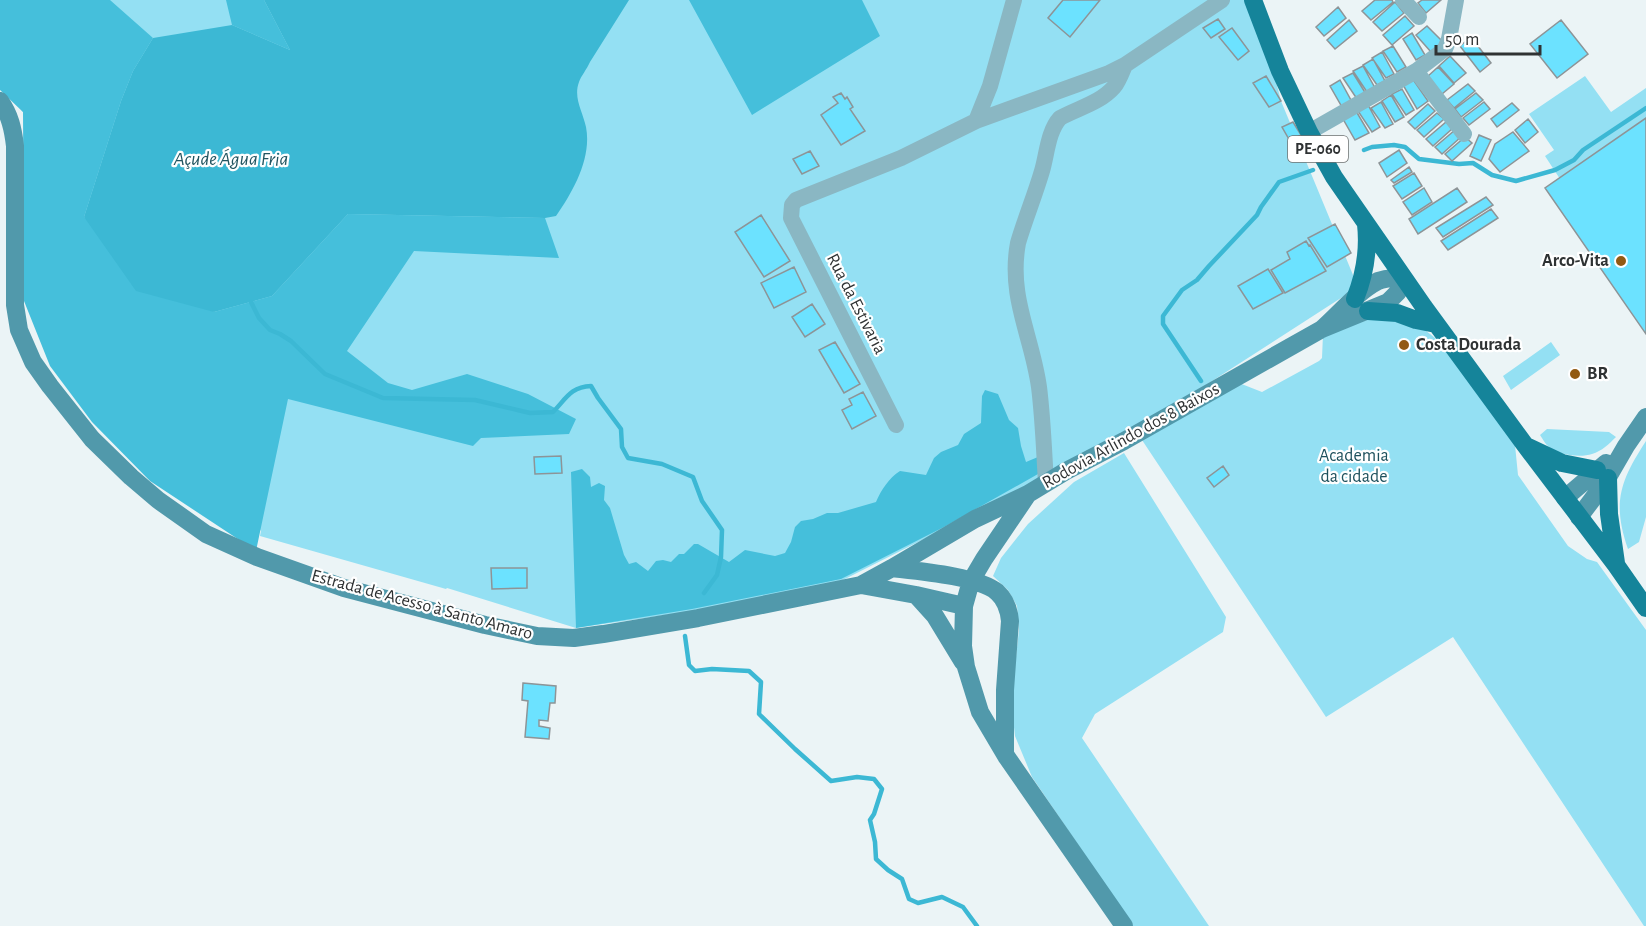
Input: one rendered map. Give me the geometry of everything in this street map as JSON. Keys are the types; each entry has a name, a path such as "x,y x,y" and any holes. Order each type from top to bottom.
{"main road":[{"name":"PE-060","path":"1253,0 1280,71 1309,132 1334,177 1436,324 1646,608"},
{"name":"Estrada de Acesso à Santo Amaro","path":"0,101 13,128 15,146 16,319 33,362 92,439 131,477 183,519 206,534 256,557 344,588 485,625 537,636 574,638 690,619 861,585"},
{"path":"1366,222 1367,257 1360,285 1361,305 1436,324"},
{"name":"Rodovia Arlindo dos 8 Baixos","path":"1124,926 1006,756 980,712 966,667 963,646 964,606 971,581 1028,494 1323,329 1361,305 1362,292 1377,282 1402,277"},
{"path":"1578,517 1603,474 1646,417"},
{"path":"1524,445 1562,463 1603,474"},
{"path":"1565,498 1603,474"},
{"path":"1603,474 1616,565"},
{"path":"861,585 975,519 1028,494"},
{"path":"892,568 944,575 985,585 997,592 1006,603 1009,612 1005,706 1006,756"},
{"path":"861,585 964,606"},
{"path":"916,595 935,616 966,667"}],"street":[{"path":"976,121 993,76 1014,0"},
{"path":"976,121 1109,73 1125,65 1222,0"},
{"path":"1403,0 1419,17"},
{"path":"1309,132 1416,71 1445,49 1456,0"},
{"path":"1046,483 1039,387 1024,328 1015,279 1018,243 1056,122 1106,95 1115,86 1125,65"},
{"path":"1416,71 1464,134"},
{"name":"Rua da Estivaria","path":"896,425 791,218 792,205 796,200 901,158 976,121"}],"green space":[{"path":"0,0 1255,0 1281,101 1358,287 1122,439 843,580 714,608 576,628 447,588 260,536 261,531 23,112 0,84"},
{"path":"1585,76 1611,112 1646,88 1646,118 1560,179 1545,156 1554,150 1529,114"},
{"name":"Academia da cidade","path":"1382,315 1420,326 1435,338 1466,372 1514,435 1518,475 1568,546 1587,559 1597,562 1646,630 1646,926 1453,637 1326,717 1142,440 1239,383 1262,392 1319,361 1322,358 1323,334"},
{"path":"1551,342 1560,355 1511,390 1503,376"},
{"path":"1547,429 1609,432 1616,437 1596,453 1582,456 1570,455 1553,450 1546,444 1540,435"},
{"path":"1646,441 1646,517 1639,542 1628,549 1620,518 1621,493 1630,468"},
{"path":"1124,453 1226,617 1223,632 1095,714 1082,738 1209,926 1133,926 1032,777 1015,736 1011,701 1019,630 1017,606 1008,590 993,576 1001,558 1028,524 1074,482"}],"shaded area":[{"path":"0,0 110,0 153,38 133,71 121,101 84,217 214,312 272,296 348,214 545,218 559,258 414,251 347,351 388,383 412,390 467,374 528,394 576,419 569,434 481,438 473,446 288,399 256,551 150,481 92,422 50,366 24,301 23,112 0,90"},
{"path":"226,0 264,0 290,50 232,25"},
{"path":"689,0 862,0 880,36 752,115"},
{"path":"985,390 998,394 1009,420 1018,428 1026,462 1038,457 1038,474 944,527 841,579 692,609 576,628 571,472 582,469 590,477 591,487 599,483 605,486 604,500 610,508 624,555 629,564 636,562 648,571 656,561 671,562 694,544 698,544 729,562 745,550 775,556 785,553 795,527 801,521 876,502 892,477 900,471 926,475 934,458 941,452 958,445 964,434 981,423 982,396"}],"water":[{"name":"Açude Água Fria","path":"264,0 629,0 579,82 577,94 586,127 586,151 575,185 556,216 545,218 348,214 272,296 214,312 136,291 84,217 121,101 133,71 153,38 232,25 290,50"}],"building":[{"path":"1063,0 1100,0 1070,37 1048,18"},
{"path":"1375,0 1392,0 1393,2 1371,20 1362,11"},
{"path":"1422,0 1441,0 1426,13 1418,3"},
{"path":"1395,2 1404,13 1382,31 1373,22"},
{"path":"1338,7 1346,18 1324,36 1316,27"},
{"path":"1405,16 1414,26 1392,45 1383,35"},
{"path":"1218,19 1225,29 1211,38 1203,28"},
{"path":"1349,20 1357,31 1335,49 1327,40"},
{"path":"1561,20 1588,54 1557,78 1530,44"},
{"path":"1427,26 1443,42 1431,52 1416,35"},
{"path":"1232,28 1249,51 1238,60 1219,37"},
{"path":"1412,33 1425,55 1416,60 1403,39"},
{"path":"1471,37 1491,63 1480,72 1460,46"},
{"path":"1393,46 1406,67 1397,72 1383,51"},
{"path":"1382,52 1394,74 1386,78 1372,58"},
{"path":"1450,56 1466,73 1454,83 1439,66"},
{"path":"1373,59 1385,81 1377,85 1363,65"},
{"path":"1363,66 1375,88 1367,92 1353,71"},
{"path":"1438,67 1454,84 1442,94 1427,77"},
{"path":"1353,73 1366,94 1357,99 1343,78"},
{"path":"1266,76 1281,101 1269,107 1253,83"},
{"path":"1412,78 1428,101 1417,109 1403,85"},
{"path":"1340,80 1352,102 1342,107 1330,86"},
{"path":"1468,84 1475,91 1454,108 1447,100"},
{"path":"1402,89 1414,110 1406,115 1392,94"},
{"path":"841,93 845,99 847,97 853,107 850,109 865,131 841,145 821,115 838,103 833,97"},
{"path":"1476,93 1483,100 1461,117 1455,109"},
{"path":"1391,95 1404,117 1395,122 1382,101"},
{"path":"1381,102 1393,124 1385,128 1371,108"},
{"path":"1484,102 1490,109 1469,125 1463,118"},
{"path":"1512,103 1519,110 1497,127 1491,119"},
{"path":"1428,104 1435,111 1415,129 1408,122"},
{"path":"1368,105 1380,127 1372,132 1358,111"},
{"path":"1356,111 1369,133 1355,140 1343,119"},
{"path":"1437,113 1444,119 1424,137 1417,130"},
{"name":"Arco-Vita","path":"1646,118 1646,334 1545,188"},
{"path":"1528,119 1538,132 1525,143 1515,130"},
{"path":"1293,122 1301,135 1290,141 1282,127"},
{"path":"1446,122 1453,128 1433,146 1426,139"},
{"path":"1455,130 1462,136 1442,154 1435,147"},
{"path":"1513,132 1529,151 1500,172 1489,159 1495,144"},
{"path":"1479,135 1491,140 1481,161 1470,156"},
{"path":"1465,137 1472,143 1452,161 1445,154"},
{"path":"1399,150 1407,163 1387,177 1379,163"},
{"path":"810,151 819,166 802,174 793,159"},
{"path":"1409,167 1412,172 1394,183 1391,180"},
{"path":"1414,173 1422,186 1402,199 1393,186"},
{"path":"1424,188 1432,202 1412,215 1403,202"},
{"path":"1457,188 1467,202 1418,234 1409,219"},
{"path":"1486,197 1493,205 1443,237 1436,228"},
{"path":"1491,209 1498,218 1448,250 1441,241"},
{"path":"761,215 790,261 764,277 735,232"},
{"path":"1335,224 1351,253 1327,267 1308,238"},
{"path":"1306,241 1326,271 1285,293 1271,270 1290,259 1287,252"},
{"path":"794,267 806,292 774,308 761,283"},
{"path":"1268,269 1283,293 1253,309 1238,286"},
{"path":"812,304 825,324 805,337 792,317"},
{"path":"835,342 860,384 844,393 819,350"},
{"path":"863,392 876,416 852,429 842,410 852,405 849,399"},
{"path":"561,456 562,473 535,474 534,457"},
{"path":"1223,466 1229,475 1214,487 1207,478"},
{"path":"491,568 527,568 527,588 492,589"},
{"path":"523,683 556,686 555,703 550,703 548,721 539,720 539,726 550,728 549,739 525,737 528,701 522,700"}],"waterway":[{"path":"1364,150 1394,145 1405,147 1419,159 1459,164 1473,163 1492,175 1516,181 1555,170 1574,160 1583,150 1646,108"},
{"path":"1201,381 1163,324 1163,316 1182,290 1197,280 1257,215 1279,182 1313,170"},
{"path":"251,302 259,318 270,330 291,341 325,374 383,398 475,400 530,413 553,412 573,391 591,386 621,429 622,447 628,458 662,464 693,477 702,501 722,530 721,557 717,575 704,593"},
{"path":"685,636 689,665 695,671 712,669 749,671 761,682 759,714 831,781 857,777 874,779 882,789 870,820 876,859 902,879 909,899 918,903 942,897 963,907 977,926"}],"place":[{"name":"Arco-Vita","path":"1621,261"},
{"name":"Costa Dourada","path":"1404,345"},
{"name":"BR","path":"1575,374"}]}
